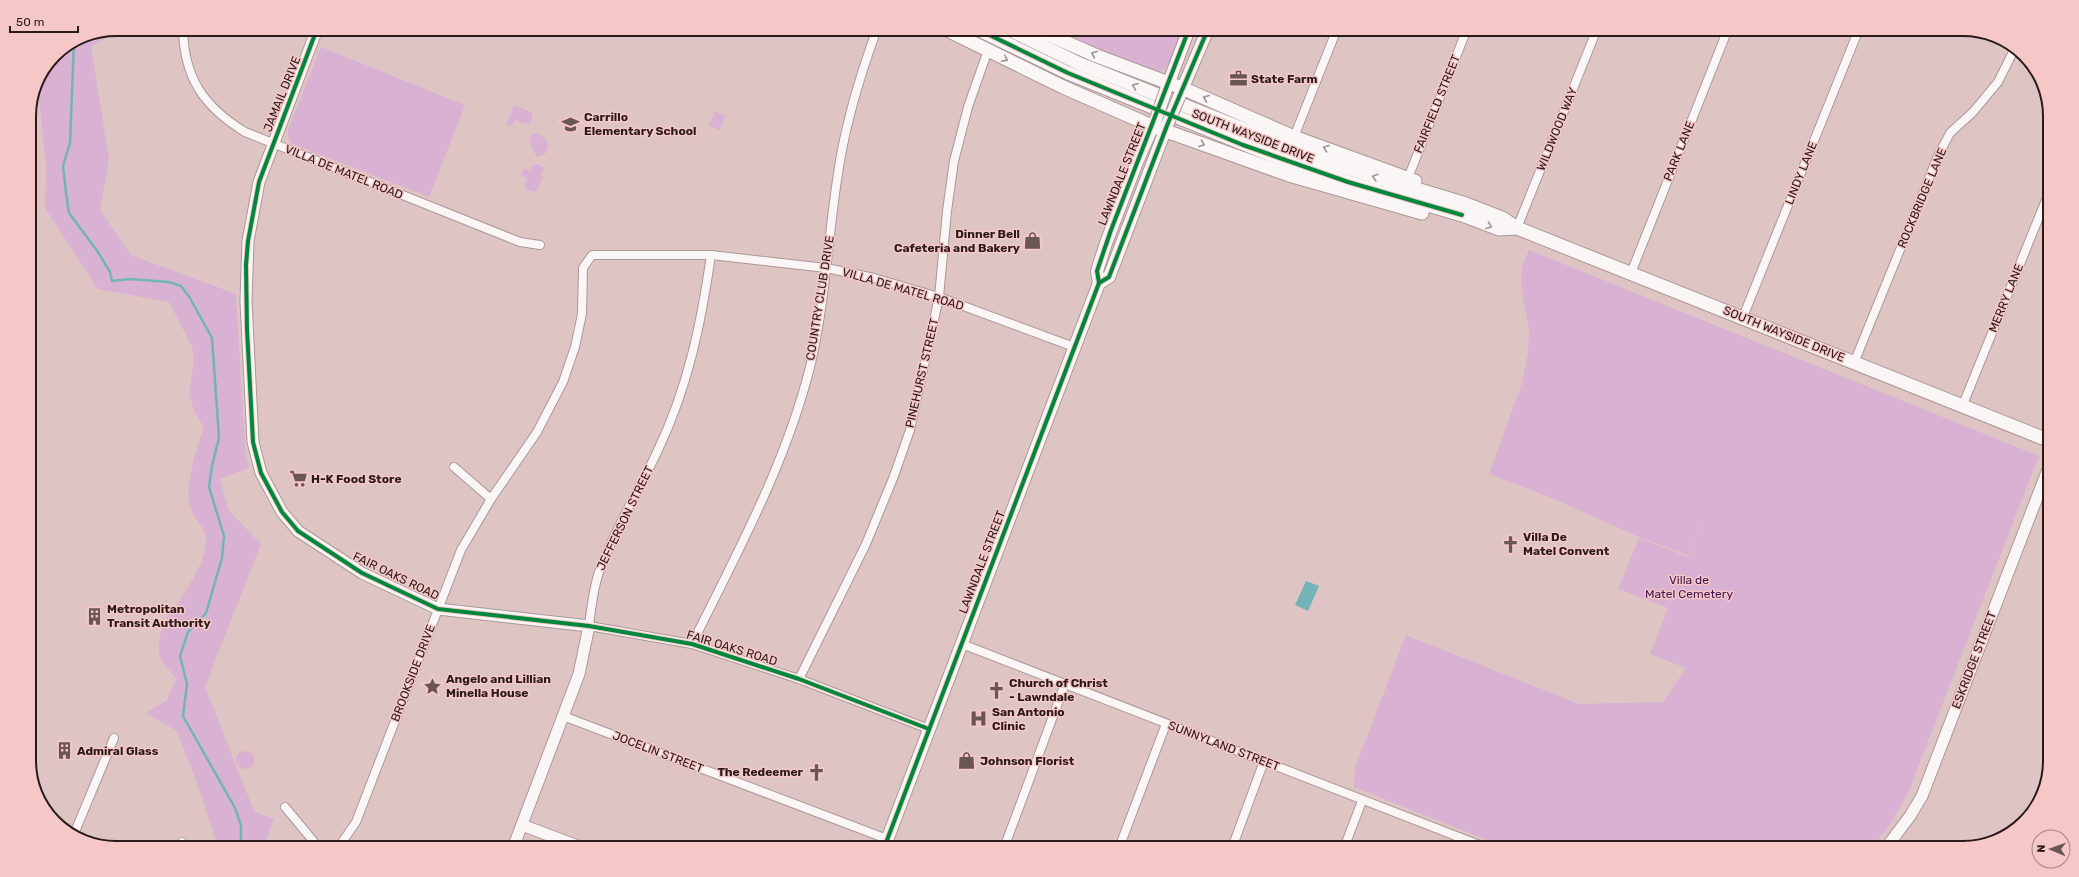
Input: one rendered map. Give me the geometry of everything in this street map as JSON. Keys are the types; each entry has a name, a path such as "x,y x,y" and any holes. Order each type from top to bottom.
{"main road":[{"path":"959,36 1063,87 1288,175 1425,213 1464,210"},
{"name":"SOUTH WAYSIDE DRIVE","path":"991,36 1068,73 1250,147 1348,182 1502,218 1517,228 2043,438"},
{"name":"SOUTH WAYSIDE DRIVE","path":"1022,36 1080,64 1327,162 1464,210"},
{"path":"1052,36 1168,87 1294,137 1433,188 1464,210"},
{"name":"LAWNDALE STREET","path":"886,841 1099,283 1097,271 1106,242 1168,87 1186,36"},
{"name":"LAWNDALE STREET","path":"1099,283 1109,277 1166,127 1205,36"},
{"path":"1106,242 1120,249"}],"street":[{"name":"VILLA DE MATEL ROAD","path":"182,36 190,74 200,92 213,109 245,132 520,242 540,245"},
{"name":"JAMAIL DRIVE","path":"273,144 315,36"},
{"name":"COUNTRY CLUB DRIVE","path":"692,644 750,526 784,448 811,363 826,268 837,178 849,118 862,70 874,36"},
{"path":"1294,137 1334,36"},
{"name":"FAIRFIELD STREET","path":"1408,178 1464,36"},
{"name":"WILDWOOD WAY","path":"1517,228 1594,36"},
{"name":"PARK LANE","path":"1630,273 1725,36"},
{"name":"LINDY LANE","path":"1742,317 1856,36"},
{"name":"PINEHURST STREET","path":"799,679 863,551 894,476 910,430 939,297 946,211 954,161 968,106 988,50"},
{"name":"ROCKBRIDGE LANE","path":"1854,363 1938,156 1950,133 1973,112 1998,82 2012,53"},
{"name":"FAIR OAKS ROAD","path":"273,144 259,182 248,241 246,265 247,330 253,442 261,473 282,512 298,531 362,573 438,609 589,626 692,644 799,679 929,729"},
{"name":"MERRY LANE","path":"1962,407 2043,207"},
{"name":"VILLA DE MATEL ROAD","path":"586,262 592,255 608,254 711,255 826,268 874,278 939,297 1074,347"},
{"name":"JEFFERSON STREET","path":"516,841 564,716 578,674 589,626 592,599 604,558 658,450 686,376 702,313 711,255"},
{"name":"BROOKSIDE DRIVE","path":"343,841 356,822 461,550 491,500 537,432 562,382 575,347 582,314 582,274 586,262"},
{"path":"454,467 491,500"},
{"name":"ESKRIDGE STREET","path":"1891,841 1910,816 1922,796 2043,482"},
{"name":"SUNNYLAND STREET","path":"962,644 1166,724 1346,792 1362,801 1470,841"},
{"path":"1007,841 1065,684"},
{"name":"JOCELIN STREET","path":"564,716 877,841"},
{"path":"1122,841 1166,724"},
{"path":"76,830 114,738"},
{"path":"1235,841 1264,761"},
{"path":"1347,841 1362,801"},
{"path":"285,807 313,841"},
{"path":"522,825 564,841"},
{"path":"1458,841 1460,837"}],"green space":[{"path":"108,36 91,47 109,159 100,210 131,255 236,294 245,447 249,468 220,479 229,511 261,544 205,687 254,811 274,819 266,841 216,841 202,797 177,731 146,713 167,700 176,679 161,659 159,650 160,636 168,616 176,607 200,566 205,548 205,535 190,507 189,499 192,467 204,427 195,413 189,395 194,359 192,347 169,302 98,289 45,208 46,165 39,97 42,86 56,63 63,56 86,42"},
{"path":"1056,36 1181,36 1172,60 1168,66 1158,73"},
{"path":"321,47 465,105 429,197 290,143 288,130"},
{"path":"514,105 531,112 533,116 530,123 525,124 515,120 512,126 506,124"},
{"path":"715,112 726,116 720,130 709,126"},
{"path":"537,133 547,140 548,146 545,154 537,157 530,144 531,135"},
{"path":"536,164 544,167 541,176 543,177 536,192 526,190 525,184 527,178 521,176 523,169 530,171 532,166"},
{"name":"Villa de Matel Cemetery","path":"1529,250 2039,456 1908,793 1889,826 1877,841 1489,841 1354,787 1355,768 1406,635 1579,704 1663,702 1686,668 1650,654 1668,608 1618,589 1639,538 1688,557 1708,506 1688,555 1639,537 1552,498 1489,474 1522,383 1528,354 1529,329 1521,280 1522,267"},
{"path":"245,751 251,754 254,760 251,766 245,769 239,766 236,760 239,754"}],"water":[{"path":"1306,581 1319,586 1308,611 1295,605"}],"waterway":[{"path":"74,49 70,143 63,166 69,213 98,252 110,272 112,281 129,279 169,282 181,286 190,298 212,338 219,438 212,466 209,487 224,536 222,558 206,613 188,632 180,656 187,684 183,716 235,808 241,825 241,841"}],"cycle path":[{"path":"314,36 259,182 248,241 246,265 247,330 253,442 261,473 282,512 298,531 362,573 438,609 589,626 692,644 799,679 929,729"},
{"path":"991,36 1068,73 1243,145 1348,182 1462,215"},
{"path":"887,841 1099,283 1097,271 1111,230 1186,36"},
{"path":"1099,283 1109,277 1168,123 1205,36"}],"place":[{"name":"State Farm","path":"1238,79"},
{"name":"Carrillo Elementary School","path":"571,124"},
{"name":"Dinner Bell Cafeteria and Bakery","path":"1033,241"},
{"name":"H-K Food Store","path":"298,479"},
{"name":"Villa De Matel Convent","path":"1510,544"},
{"name":"Metropolitan Transit Authority","path":"94,616"},
{"name":"Angelo and Lillian Minella House","path":"433,686"},
{"name":"Church of Christ - Lawndale","path":"996,690"},
{"name":"San Antonio Clinic","path":"979,719"},
{"name":"Admiral Glass","path":"64,751"},
{"name":"Johnson Florist","path":"967,761"},
{"name":"The Redeemer","path":"816,772"}]}
